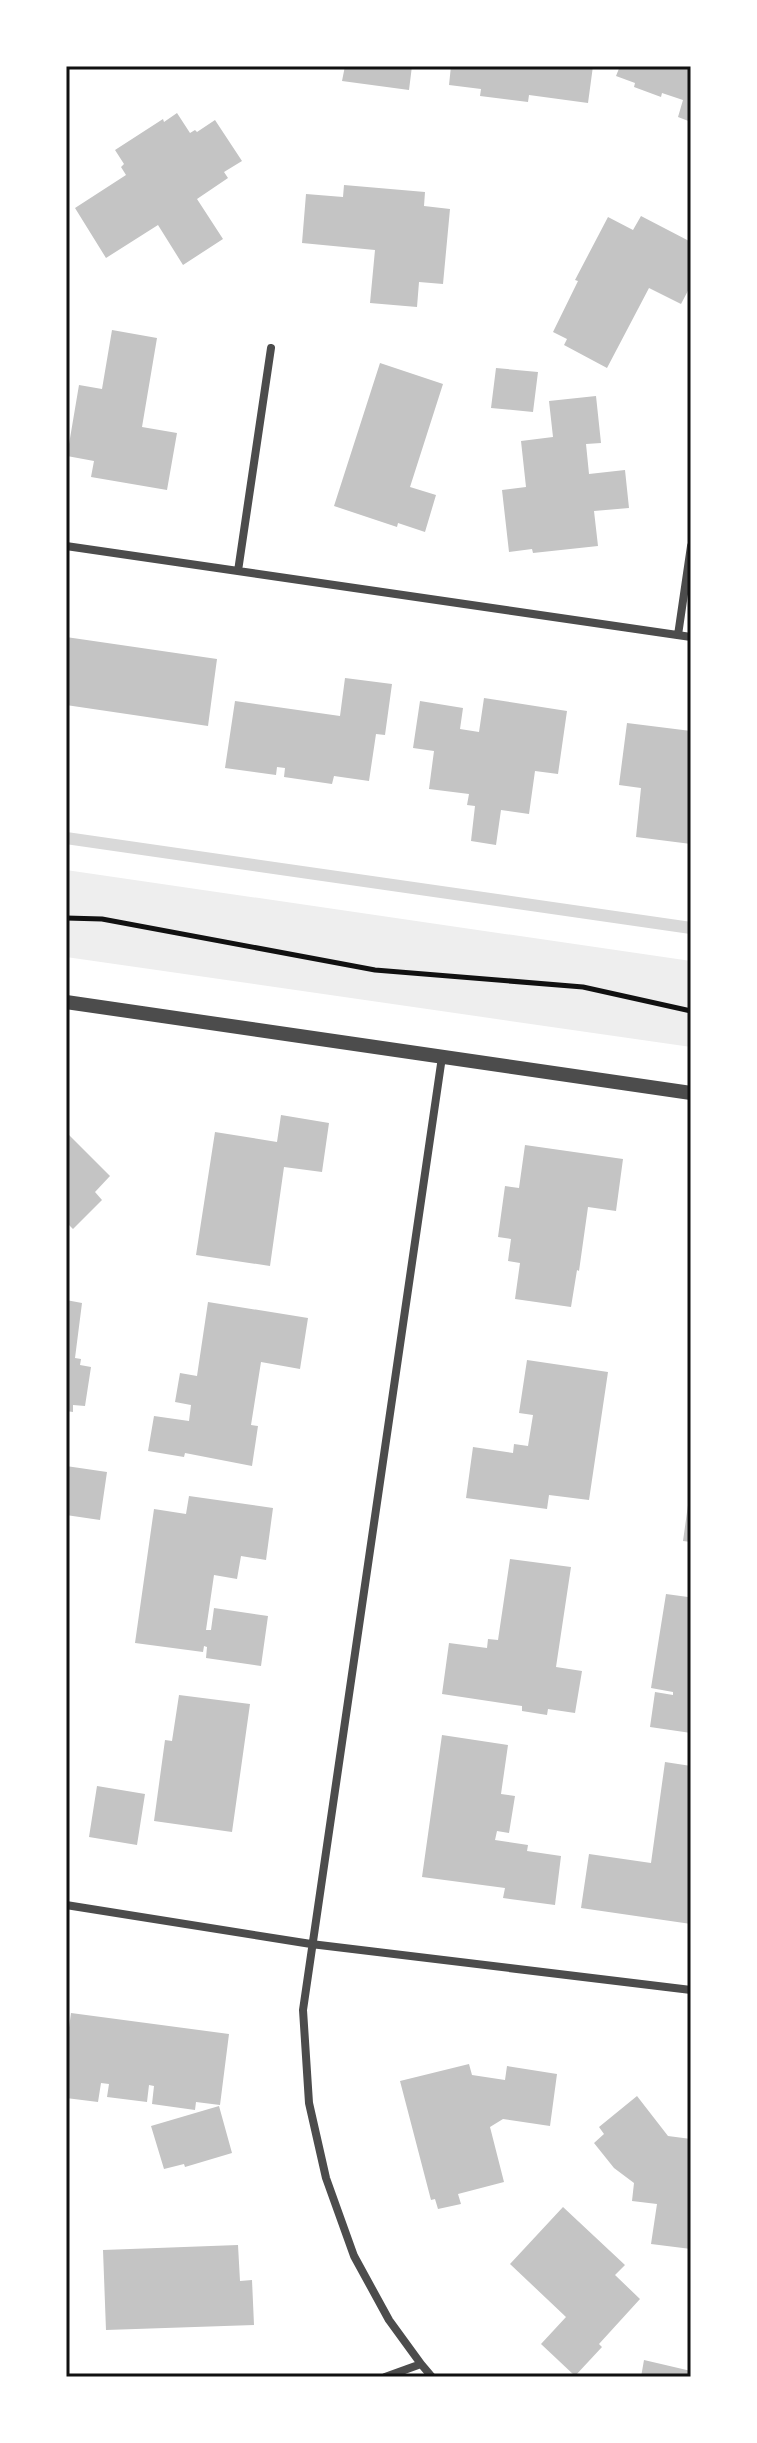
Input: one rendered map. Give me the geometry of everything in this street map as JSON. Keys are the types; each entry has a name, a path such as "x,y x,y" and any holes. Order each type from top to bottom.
{"street":[{"path":"238,571 271,348"},
{"path":"66,546 691,637"},
{"path":"678,635 691,546"},
{"path":"66,1002 691,1093"},
{"path":"432,2377 389,2320 354,2256 326,2178 309,2103 303,2010 442,1057"},
{"path":"66,1905 311,1944 691,1990"},
{"path":"385,2377 421,2364"}],"path":[{"path":"66,918 102,919 375,970 583,987 691,1011"}],"shaded area":[{"path":"66,870 691,961 691,1047 66,957"}],"building":[{"path":"345,66 412,66 409,90 342,81"},
{"path":"451,66 593,66 588,103 529,95 528,102 480,96 481,89 449,85"},
{"path":"620,66 691,66 691,122 678,117 683,100 662,93 661,97 634,87 635,83 616,76"},
{"path":"177,113 190,133 215,120 242,161 224,172 228,178 197,199 223,239 183,265 158,225 106,258 75,208 126,175 121,167 124,164 115,150"},
{"path":"344,185 425,192 424,206 450,209 443,284 419,282 417,307 370,303 375,250 302,243 306,194 343,197"},
{"path":"641,216 691,242 691,285 681,304 649,288 607,368 564,345 567,339 553,332 578,281 575,280 608,217 633,230"},
{"path":"112,330 157,338 142,427 177,433 167,490 91,477 94,461 67,456 79,385 102,389"},
{"path":"380,363 443,384 410,487 436,495 425,532 398,523 397,527 334,506"},
{"path":"496,368 538,372 533,412 491,408"},
{"path":"596,396 601,443 586,444 589,474 625,470 629,508 594,511 598,546 533,553 532,549 509,552 502,490 526,487 521,441 553,437 549,401"},
{"path":"66,637 217,659 208,726 66,705"},
{"path":"345,678 392,684 385,735 376,734 369,781 334,776 332,784 284,777 285,768 277,767 276,775 225,768 235,701 340,716"},
{"path":"484,698 567,711 558,774 535,771 529,814 501,810 496,845 471,841 475,806 467,805 469,794 429,789 434,751 413,748 420,701 463,708 460,729 479,732"},
{"path":"627,723 691,731 691,844 636,837 641,788 619,785"},
{"path":"281,1115 329,1123 322,1172 284,1167 270,1266 196,1255 215,1132 277,1142"},
{"path":"66,1132 110,1176 95,1192 102,1200 73,1229 66,1222"},
{"path":"525,1145 623,1159 616,1211 588,1207 571,1307 515,1299 520,1263 508,1261 511,1239 498,1237 505,1186 519,1188"},
{"path":"66,1300 82,1303 75,1358 81,1359 80,1365 91,1367 85,1406 73,1405 73,1412 66,1411"},
{"path":"208,1302 308,1318 300,1369 261,1362 251,1425 258,1426 252,1466 185,1453 184,1457 148,1451 154,1416 189,1421 191,1405 175,1402 180,1373 197,1376"},
{"path":"527,1360 608,1372 589,1500 549,1495 547,1509 466,1498 473,1447 513,1453 514,1444 528,1446 533,1415 519,1413"},
{"path":"66,1466 107,1472 100,1520 66,1515"},
{"path":"189,1496 273,1508 266,1560 241,1556 237,1579 214,1575 206,1630 211,1630 214,1608 268,1616 261,1666 206,1658 207,1647 204,1646 203,1652 135,1643 154,1509 186,1514"},
{"path":"691,1499 691,1542 683,1541"},
{"path":"510,1559 571,1567 556,1667 582,1671 575,1713 548,1709 547,1715 522,1711 522,1706 442,1694 449,1643 487,1648 488,1639 498,1640"},
{"path":"689,1591 691,1733 650,1727 655,1692 673,1695 673,1692 651,1688 666,1594 688,1597"},
{"path":"179,1695 250,1704 232,1832 154,1821 165,1740 172,1741"},
{"path":"442,1735 508,1745 501,1794 515,1796 509,1833 497,1831 495,1840 528,1845 527,1851 561,1856 555,1905 503,1898 505,1888 422,1877"},
{"path":"665,1762 691,1766 691,1924 581,1908 589,1854 651,1863"},
{"path":"97,1786 145,1794 137,1845 89,1837"},
{"path":"71,2013 229,2034 220,2105 196,2102 195,2110 152,2104 154,2086 149,2085 147,2102 107,2097 109,2084 101,2083 98,2102 66,2098 66,2050"},
{"path":"469,2064 472,2075 505,2080 507,2066 557,2074 550,2126 503,2119 490,2127 504,2182 458,2194 461,2204 438,2209 435,2199 431,2200 400,2081"},
{"path":"637,2096 668,2136 691,2139 691,2249 651,2244 657,2204 632,2201 634,2183 614,2168 594,2143 604,2134 599,2127"},
{"path":"219,2106 232,2153 185,2167 184,2164 164,2169 151,2126"},
{"path":"563,2207 625,2265 615,2275 640,2299 575,2376 541,2344 566,2317 510,2264"},
{"path":"238,2245 240,2281 252,2280 254,2325 106,2330 103,2250"},
{"path":"644,2360 691,2371 691,2377 641,2377"}],"waterway":[{"path":"66,838 691,928"}]}
